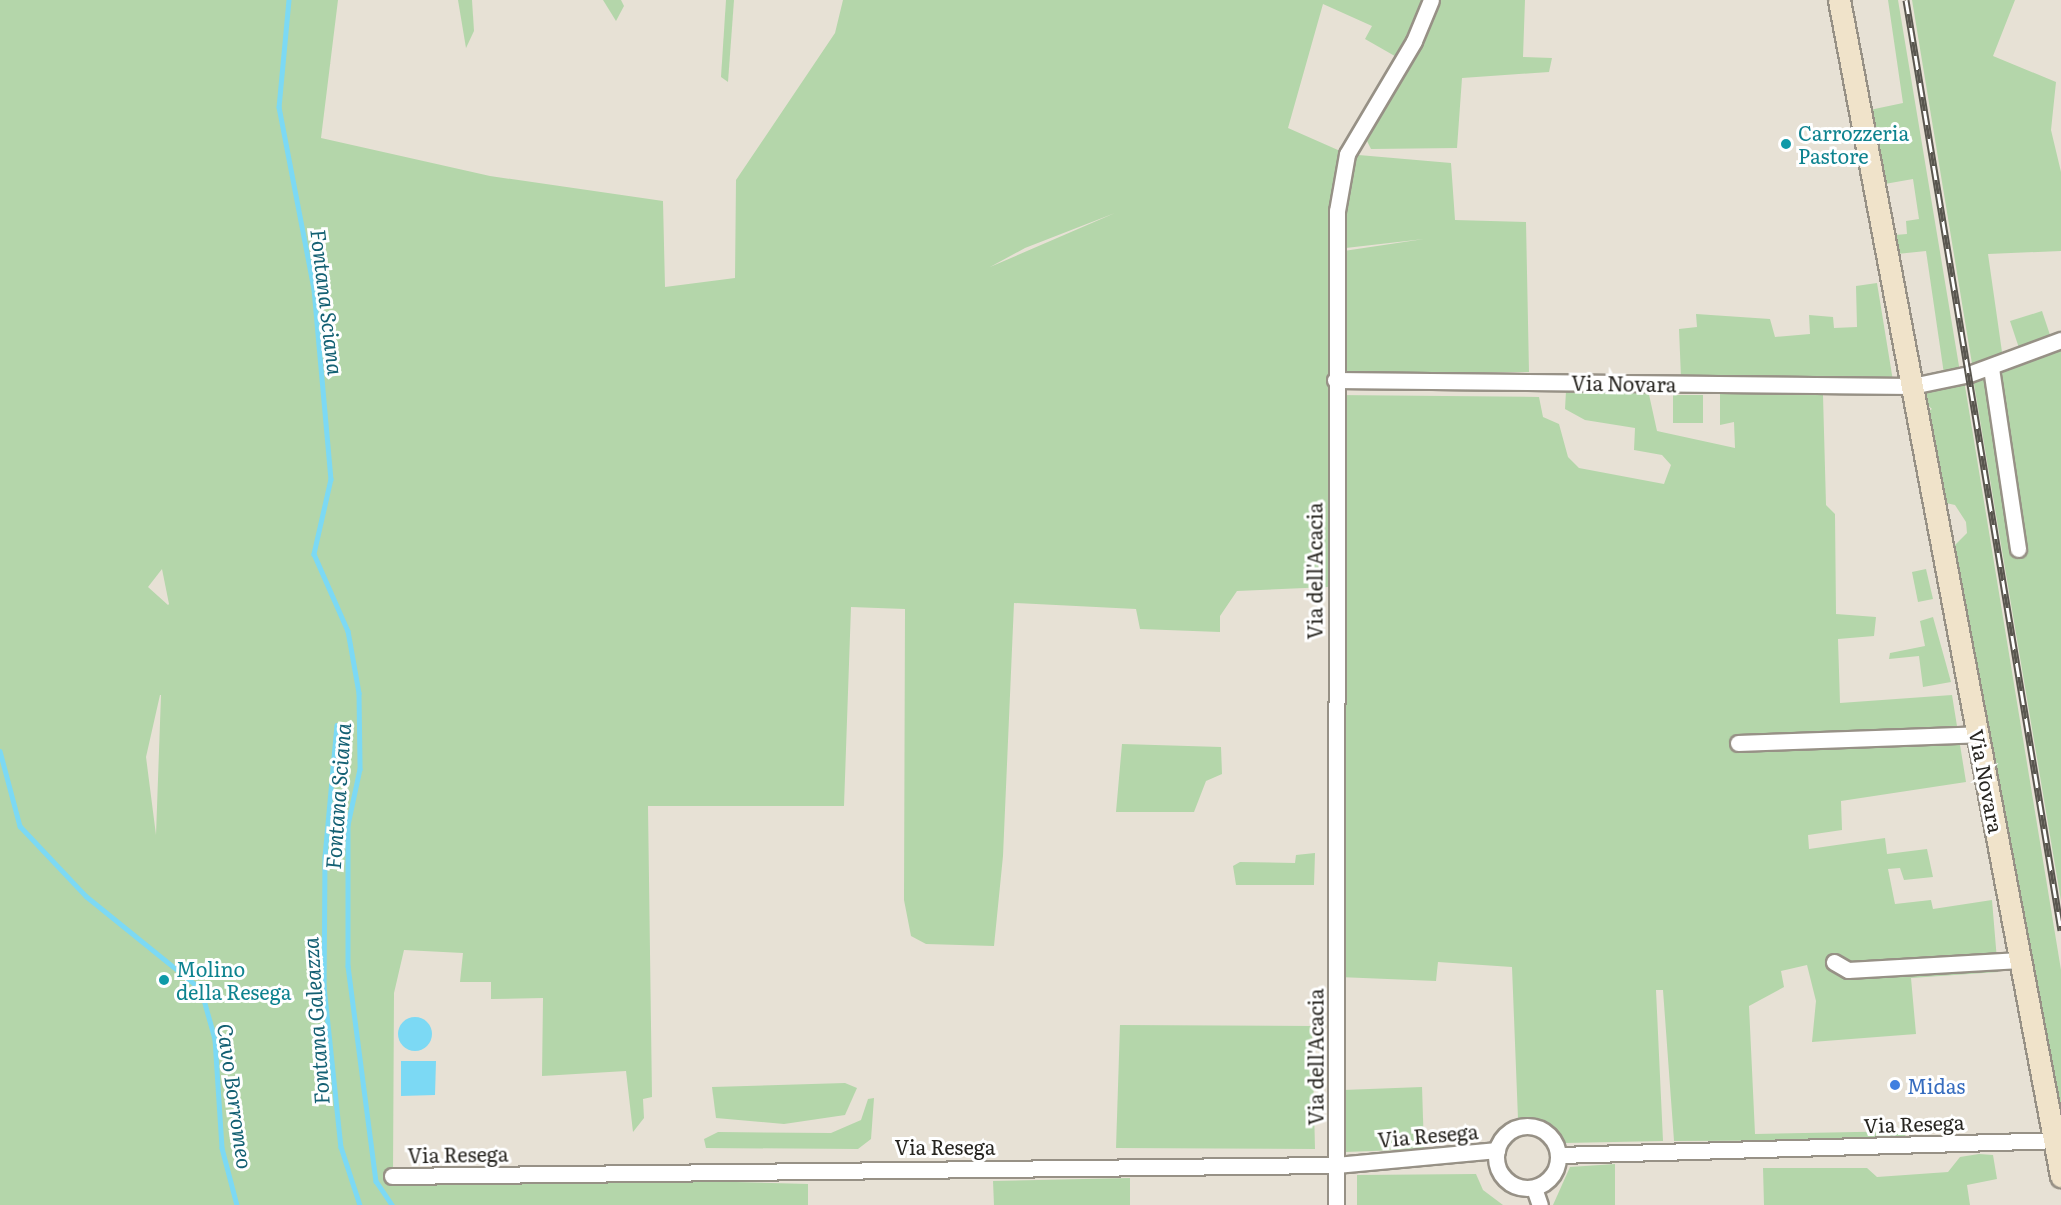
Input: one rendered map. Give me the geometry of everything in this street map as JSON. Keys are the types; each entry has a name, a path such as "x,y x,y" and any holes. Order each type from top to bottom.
{"main road":[{"name":"Via Novara","path":"1839,0 2020,960 2058,1140 2061,1176"}],"street":[{"name":"Via dell'Acacia","path":"1336,1205 1335,380 1337,212 1347,154 1414,41 1431,0"},
{"path":"1912,386 1991,368 2061,340"},
{"path":"1991,368 2018,549"},
{"name":"Via Novara","path":"1335,380 1912,386"},
{"path":"1738,743 1978,734"},
{"path":"1834,962 1848,970 2020,960"},
{"path":"1525,1126 1552,1137 1559,1155 1550,1179 1534,1188 1516,1186 1502,1176 1497,1150 1507,1133 1525,1126"},
{"name":"Via Resega","path":"1559,1155 2058,1140"},
{"name":"Via Resega","path":"392,1176 1336,1165 1497,1150"},
{"path":"1534,1188 1540,1205"}],"green space":[{"path":"0,0 338,0 321,138 490,176 663,201 665,287 735,278 736,180 835,33 843,0 1426,0 1400,59 1365,39 1372,26 1323,4 1288,128 1347,154 1451,163 1455,220 1526,222 1529,372 1335,373 1337,252 1424,239 1337,249 1332,211 1328,587 1237,591 1220,616 1220,632 1140,629 1136,609 1014,603 1003,856 994,946 926,944 911,936 904,900 905,609 851,607 844,806 648,806 652,1097 643,1099 644,1118 633,1132 626,1071 542,1076 543,998 491,999 491,982 460,982 463,953 404,950 394,993 393,1173 808,1184 808,1205 0,1205","holes":["1115,213 990,267 1025,248","162,569 169,604 168,605 148,587","161,695 156,835 146,757"]},
{"path":"458,0 472,0 474,31 466,48"},
{"path":"603,0 621,0 624,6 616,21"},
{"path":"726,0 734,0 728,82 721,77"},
{"path":"1440,0 1525,0 1523,57 1552,58 1549,72 1462,78 1457,148 1371,149 1367,141 1428,33"},
{"path":"1888,0 1898,0 1960,372 1944,374 1926,251 1897,254 1895,235 1907,234 1906,221 1919,219 1913,179 1879,185 1865,111 1903,103"},
{"path":"1912,0 2015,0 1993,56 2056,82 2051,130 2061,172 2061,251 1988,254 2003,359 1973,370"},
{"path":"1877,283 1893,381 1681,378 1679,329 1697,327 1696,314 1770,319 1775,337 1810,334 1809,315 1833,317 1834,328 1857,327 1856,286"},
{"path":"2042,311 2051,338 2019,348 2010,321"},
{"path":"2061,346 2061,901 1973,378"},
{"path":"1964,380 2061,970 2061,1126 1949,551 1967,533 1966,522 1955,505 1937,501 1921,415 1932,409 1924,402 1924,390"},
{"path":"1648,390 1657,431 1735,448 1734,422 1720,425 1720,390 1823,395 1826,505 1835,514 1836,614 1876,617 1874,636 1838,639 1840,703 1952,695 1966,782 1841,801 1842,830 1808,835 1809,849 1885,838 1887,854 1927,849 1933,877 1904,880 1900,868 1888,869 1895,904 1931,900 1933,909 1992,900 1998,972 1911,978 1916,1034 1812,1042 1816,1001 1807,965 1781,971 1784,987 1749,1006 1755,1134 1908,1131 1903,1140 1674,1141 1663,990 1656,990 1663,1141 1564,1143 1541,1122 1518,1119 1512,967 1438,962 1436,981 1339,977 1335,395 1539,397 1543,417 1559,424 1568,457 1579,468 1664,484 1671,465 1662,455 1634,450 1635,428 1585,420 1565,409 1566,391"},
{"path":"1673,395 1703,395 1703,423 1673,423"},
{"path":"1926,569 1933,599 1918,602 1912,572"},
{"path":"1933,617 1951,682 1923,687 1919,656 1889,659 1890,653 1925,646 1920,621"},
{"path":"1122,744 1221,747 1222,774 1206,781 1194,812 1116,812"},
{"path":"1315,853 1314,885 1236,885 1233,866 1240,862 1295,863 1296,855"},
{"path":"1120,1025 1312,1026 1315,1149 1116,1148"},
{"path":"845,1083 857,1088 845,1115 784,1124 716,1118 712,1087"},
{"path":"1422,1087 1424,1149 1345,1152 1343,1090"},
{"path":"874,1098 871,1139 858,1149 706,1148 704,1139 718,1132 831,1133 861,1120 868,1099"},
{"path":"1979,1154 1993,1155 1997,1179 1967,1185 1970,1205 1764,1205 1763,1168 1867,1168 1877,1177 1948,1172 1960,1157"},
{"path":"1615,1164 1615,1205 1553,1205 1570,1167"},
{"path":"1476,1174 1483,1190 1503,1205 1357,1205 1357,1175"},
{"path":"1130,1178 1130,1205 994,1205 993,1181"}],"water":[{"path":"415,1017 427,1022 432,1034 427,1046 415,1051 403,1046 398,1034 403,1022"},
{"path":"401,1061 436,1061 435,1095 401,1096"}],"waterway":[{"name":"Fontana Sciana","path":"289,0 279,107 314,289 331,479 314,554 348,631 359,693 360,769 348,825 348,966 376,1181 392,1205"},
{"name":"Fontana Galeazza","path":"337,725 325,857 324,986 341,1147 360,1205"},
{"name":"Cavo Borromeo","path":"0,751 20,826 86,896 201,989 215,1039 222,1148 237,1205"}],"railway":[{"path":"1906,0 2061,930"}],"place":[{"name":"Carrozzeria Pastore","path":"1786,144"},
{"name":"Molino della Resega","path":"164,980"},
{"name":"Midas","path":"1895,1085"}]}
